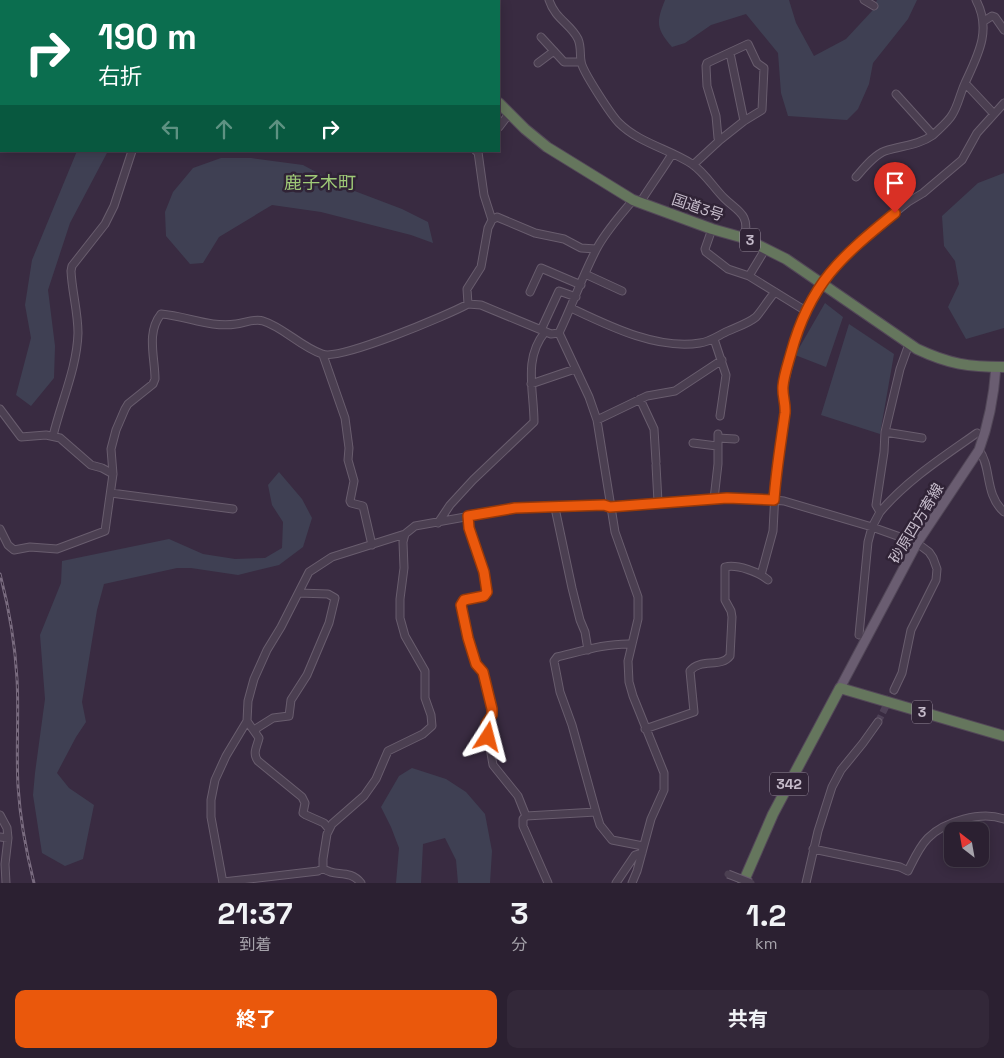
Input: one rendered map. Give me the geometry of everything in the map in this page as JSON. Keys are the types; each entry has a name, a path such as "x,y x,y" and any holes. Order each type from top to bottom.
{"highway":[{"name":"国道3号","path":"500,104 547,147 637,201 712,229 744,238 766,248 786,259 909,344 936,358 953,364 1000,367"},
{"name":"3","path":"840,688 1004,736"},
{"name":"342","path":"743,883 773,814 840,688"}],"main road":[{"name":"砂原四方寄線","path":"840,688 917,543 978,450 985,433 1000,367"}],"street":[{"path":"549,0 558,17 578,38 583,67 618,122 626,130 693,165 743,216 746,223 744,238"},
{"path":"864,0 874,6"},
{"path":"856,177 881,153 924,141 933,135 952,116 978,55 984,21 976,0"},
{"path":"984,21 992,16 1004,30"},
{"path":"541,37 564,62 582,62"},
{"path":"693,165 720,140 744,121 762,110 764,68 756,63 748,44 707,63 706,66 707,86 716,116 718,138 720,140"},
{"path":"538,63 554,51"},
{"path":"730,53 744,121"},
{"path":"965,84 994,114"},
{"path":"896,94 933,135"},
{"path":"761,574 773,531 776,473 785,408 783,388 795,339 806,309 821,283 839,261 864,238 908,202 923,193 962,160 977,133 1004,103"},
{"path":"500,126 509,114"},
{"path":"53,436 76,351 78,333 72,266 105,224 114,206 132,152"},
{"path":"478,152 484,195 492,220"},
{"path":"558,333 596,250 606,233 660,174 672,154"},
{"path":"468,304 467,289 481,267 488,228 492,220 499,217 535,233 564,240 581,248 596,250"},
{"path":"712,229 705,249 706,252 728,269 750,276 806,309"},
{"path":"750,276 766,248"},
{"path":"530,292 541,268 581,285"},
{"path":"585,274 622,291"},
{"path":"438,523 450,505 473,480 534,422 531,384 537,342 559,291 576,297"},
{"path":"571,308 610,326 668,344 702,343 714,339 754,318 775,292"},
{"path":"0,529 8,545 14,550 30,547 57,549 105,531 113,474 111,449 125,409 153,384 155,379 152,340 156,321 162,314 217,325 263,321 323,355 337,354 403,333 434,321 468,304 481,305 551,334 558,333"},
{"path":"558,333 589,396 597,420 615,532 638,597 638,619 628,661 629,682 645,728 664,773 665,782 660,801 651,818 632,883"},
{"path":"714,339 726,375 720,416"},
{"path":"880,512 876,505 885,432 900,369 909,344"},
{"path":"323,355 345,418 349,448 348,460 354,481 350,501 351,503 363,506 372,545"},
{"path":"597,420 640,399 675,391 722,360"},
{"path":"531,384 576,369"},
{"path":"640,399 654,428 658,502"},
{"path":"0,409 21,437 46,435 60,438 92,465 113,474"},
{"path":"885,432 922,438"},
{"path":"858,635 865,567 872,527 880,512 890,500 931,466 978,433"},
{"path":"714,499 718,464 718,436 736,438"},
{"path":"694,443 717,446"},
{"path":"978,450 984,456 993,498 1004,512"},
{"path":"111,493 233,509"},
{"path":"323,868 318,871 223,882 211,817 211,800 215,780 247,721 248,701 254,679 267,650 282,627 309,572 315,566 332,558 405,534 415,526 515,508 604,505 610,507 658,502 746,498 784,501 872,527 917,543 929,552 937,569 936,580 911,630 902,673 894,690"},
{"path":"555,508 572,588 585,632 588,650"},
{"path":"468,516 469,528 484,572 487,592 484,596 462,601 464,623 476,663 483,672 492,709 492,715 486,724 493,765 518,796 526,816"},
{"path":"323,868 329,829 332,824 364,796 376,779 388,751 427,732 432,726 424,691 425,671 405,636 400,618 404,568 403,542 405,534"},
{"path":"645,728 694,712 690,671 692,668 703,664 724,661 730,656 732,617 731,611 724,600 725,567 736,567 761,574 768,580"},
{"path":"255,732 257,728 273,718 289,716 291,700 307,675 329,623 335,598 328,594 299,593"},
{"path":"632,644 623,643 558,657 553,663 600,825 612,840 642,850"},
{"path":"247,721 259,738 254,757 302,797 305,803 304,813 306,815 324,823 329,829"},
{"path":"806,883 825,806 836,778 878,722"},
{"path":"526,816 596,812"},
{"path":"0,815 7,828 4,837 6,883"},
{"path":"526,816 523,819 523,826 548,883"},
{"path":"813,849 900,867 908,871 926,840 940,828 970,818 994,816 1004,819"},
{"path":"616,883 635,855 642,850"},
{"path":"323,868 327,871 353,875 361,883"},
{"path":"728,874 752,883"}],"shaded area":[{"path":"665,0 789,0 796,23 814,56 846,39 872,11 877,0 917,0 908,19 873,63 869,84 858,109 847,120 788,116 781,93 778,53 746,14 711,25 685,43 672,47 660,30 659,25 660,14"},
{"path":"77,152 107,152 70,223 48,290 55,346 54,378 31,406 16,395 31,338 25,305 32,260"},
{"path":"221,158 251,158 303,165 344,187 402,209 428,222 433,243 411,235 321,212 272,205 219,237 203,263 190,264 166,236 165,212 173,192 193,168"},
{"path":"1004,173 1004,328 966,339 948,307 959,284 955,261 944,246 942,216 978,183"},
{"path":"825,303 843,317 826,367 795,355"},
{"path":"849,324 894,354 880,434 821,415"},
{"path":"279,472 302,499 312,518 303,547 279,565 238,575 191,568 177,568 104,584 97,610 82,702 86,722 57,773 69,788 94,805 83,859 65,866 42,853 33,795 45,699 40,635 61,583 62,561 169,539 203,554 235,559 265,558 282,548 283,522 272,505 268,485"},
{"path":"412,768 446,779 466,792 485,814 492,851 490,883 458,883 456,860 445,838 423,844 421,883 396,883 399,848 381,807 399,776"}],"tunnel":[{"path":"878,722 894,690"}],"railway":[{"path":"0,574 9,613 15,653 18,692 18,786 28,859 34,883"}],"district":[{"name":"鹿子木町","path":"320,182"}],"route":[{"path":"488,737 486,724 492,715 492,709 483,672 476,664 468,638 461,605 462,601 484,596 487,592 484,572 469,528 468,516 515,508 604,505 610,507 727,498 774,500 784,422 783,388 795,339 806,309 821,283 839,261 895,213"}]}
